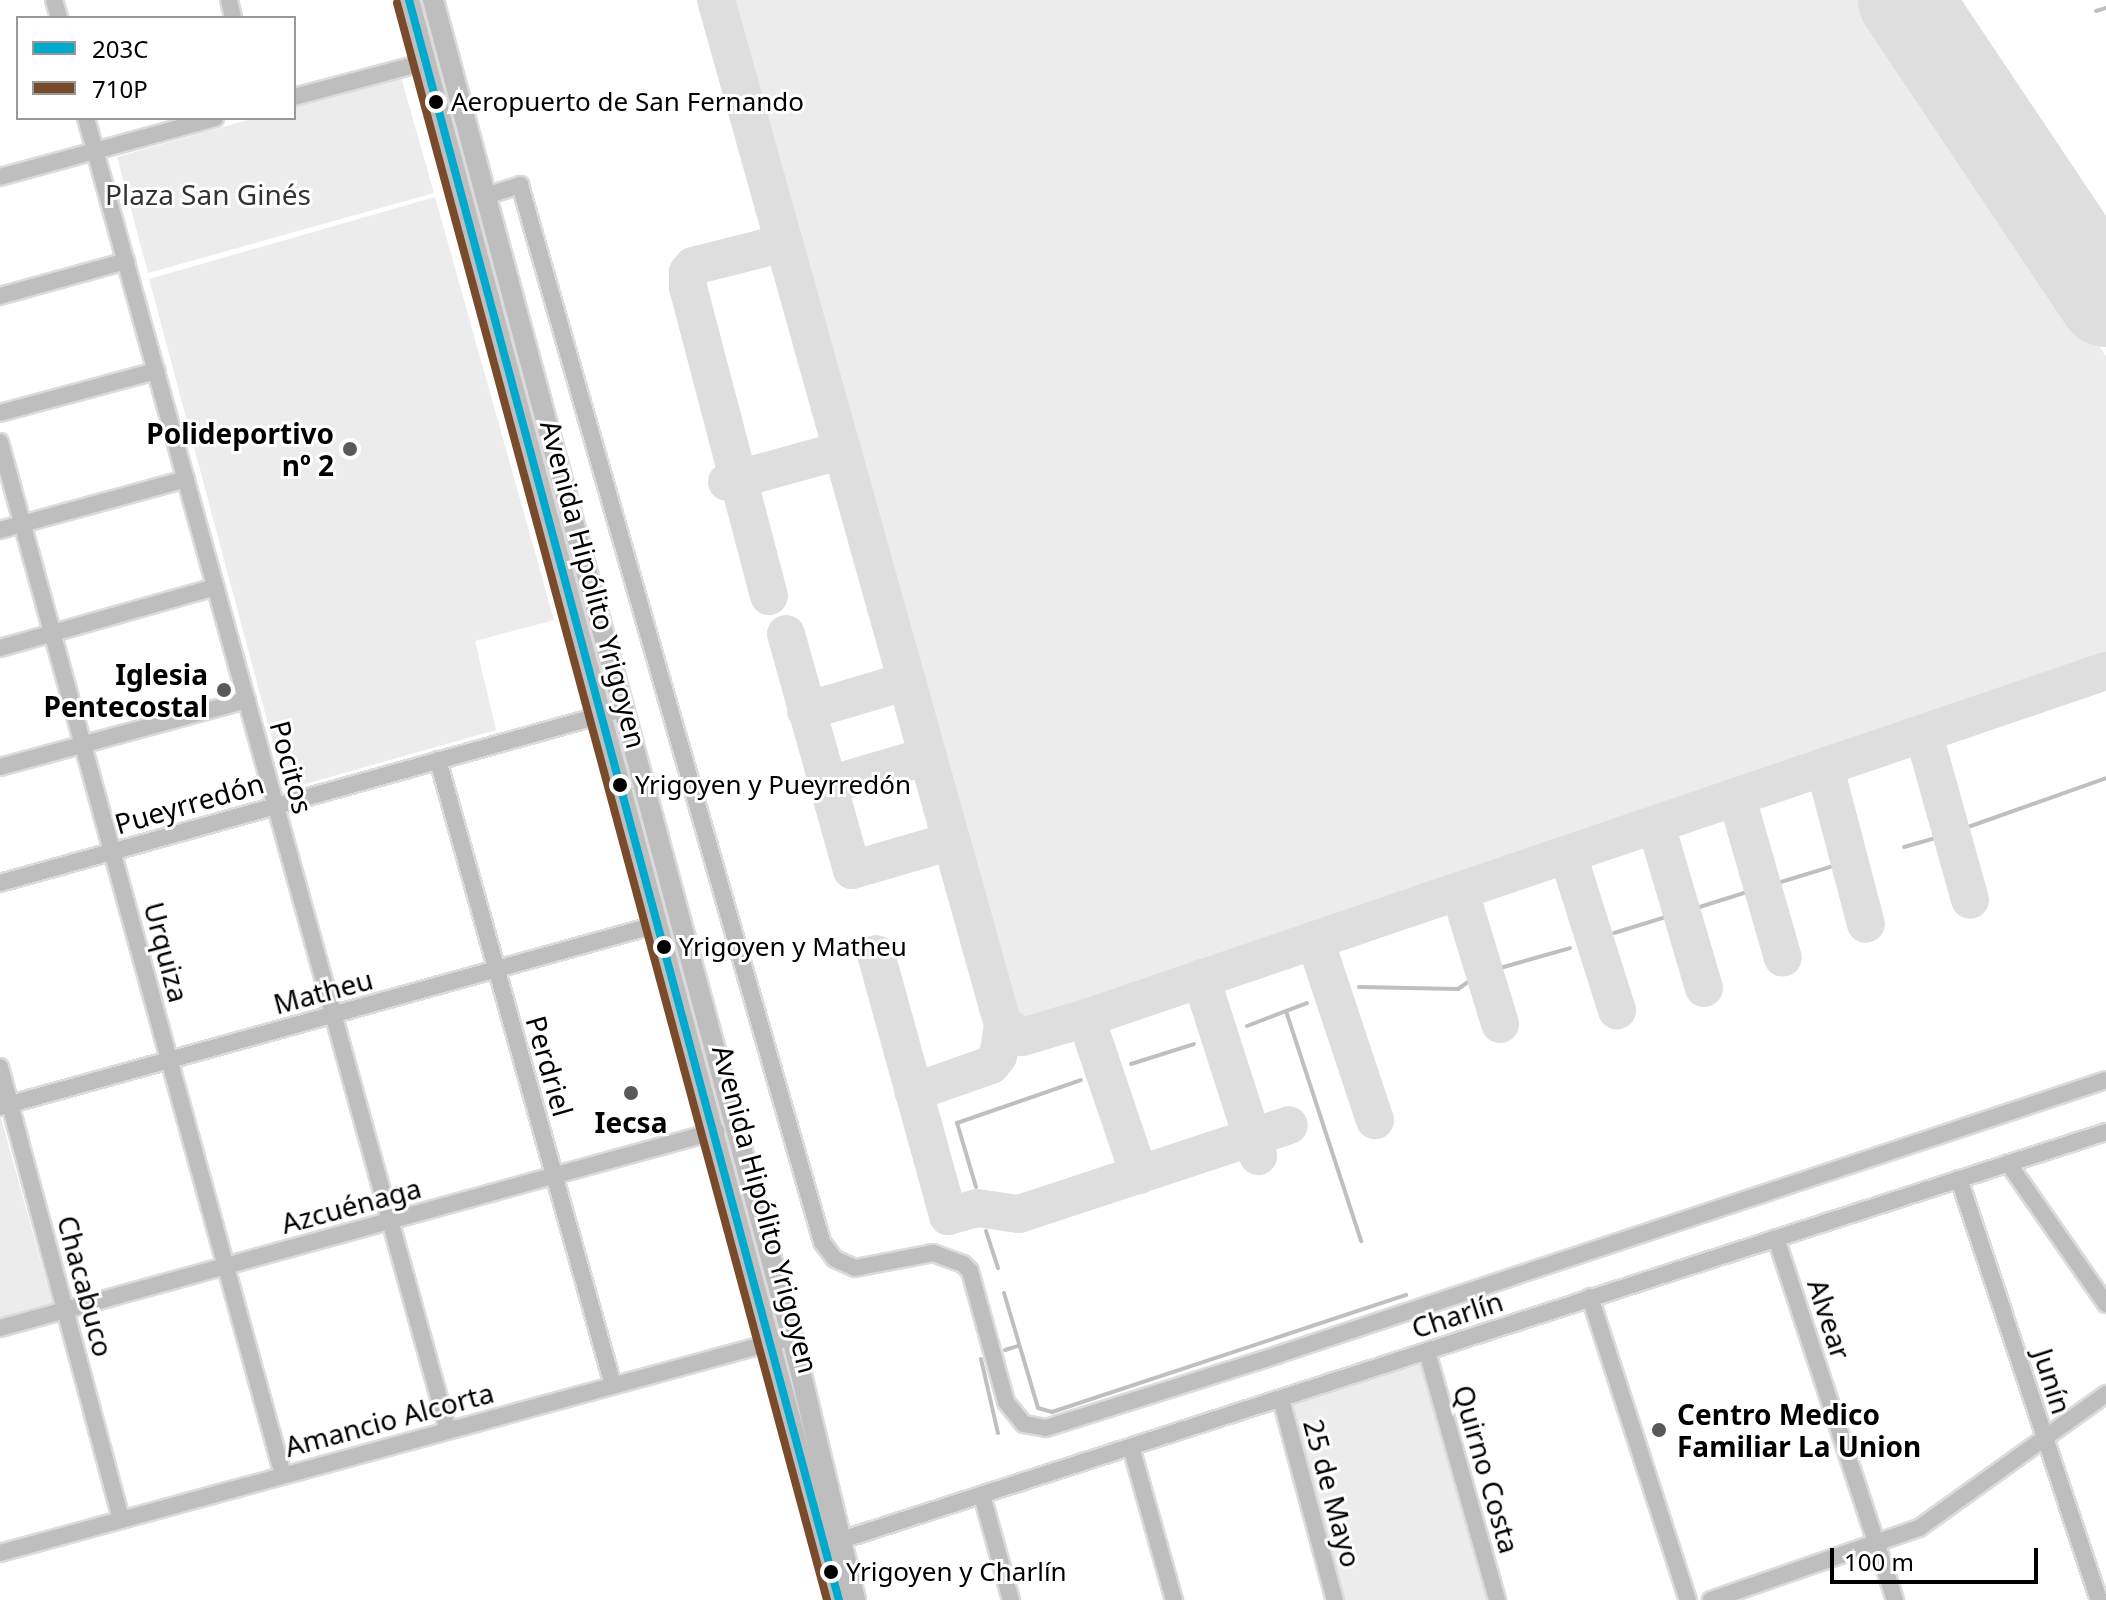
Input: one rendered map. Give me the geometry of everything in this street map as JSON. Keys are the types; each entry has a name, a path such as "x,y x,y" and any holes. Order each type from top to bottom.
{"main road":[{"name":"Avenida Hipólito Yrigoyen","path":"409,0 600,715 716,1131 783,1340"},
{"name":"Avenida Hipólito Yrigoyen","path":"433,0 699,984 831,1543 839,1600"},
{"path":"677,990 699,984"},
{"name":"Avenida Hipólito Yrigoyen","path":"831,1543 855,1600"}],"street":[{"path":"296,96 426,62"},
{"name":"Pocitos","path":"87,120 448,1430"},
{"path":"0,177 208,120"},
{"path":"485,196 520,185 822,1242 835,1259 855,1268 933,1253 963,1264 970,1271 1006,1402 1024,1424 1046,1428 2106,1080"},
{"path":"0,296 126,261"},
{"path":"0,413 156,371"},
{"name":"Urquiza","path":"0,442 283,1475"},
{"path":"0,530 186,479"},
{"path":"0,648 216,587"},
{"path":"0,767 247,700"},
{"name":"Pueyrredón","path":"0,883 623,709"},
{"name":"Perdriel","path":"438,760 613,1385"},
{"name":"Matheu","path":"5,1106 659,924"},
{"name":"Chacabuco","path":"0,1067 5,1106 65,1310 121,1520"},
{"name":"Azcuénaga","path":"0,1328 716,1131"},
{"name":"Charlín","path":"831,1543 2106,1132"},
{"path":"2008,1163 2106,1304"},
{"name":"Junín","path":"1959,1179 2099,1600"},
{"name":"Alvear","path":"1776,1238 1895,1600"},
{"path":"1590,1297 1688,1600"},
{"name":"Amancio Alcorta","path":"0,1553 783,1340"},
{"name":"Quirno Costa","path":"1427,1352 1497,1600"},
{"path":"1711,1600 1877,1546 1919,1528 2106,1394"},
{"name":"25 de Mayo","path":"1281,1399 1335,1600"},
{"path":"1131,1447 1174,1600"},
{"path":"982,1495 1011,1600"}],"green space":[{"path":"734,0 1867,0 2106,356 2106,657 1024,1019 1012,1009"},
{"name":"Plaza San Ginés","path":"401,77 434,193 148,273 117,157 248,120 296,120 296,106"},
{"name":"Polideportivo nº 2","path":"435,197 554,620 475,641 496,730 291,788 284,784 149,279"},
{"path":"0,1114 53,1306 0,1320"},
{"path":"1414,1362 1423,1367 1490,1600 1342,1600 1292,1404"}],"waterway":[{"path":"2096,11 2106,8"},
{"path":"1968,827 2106,778"},
{"path":"1904,847 1940,837"},
{"path":"1771,885 1837,865"},
{"path":"1690,910 1753,890"},
{"path":"1614,933 1669,916"},
{"path":"1493,970 1570,948"},
{"path":"1359,987 1458,989 1474,978"},
{"path":"1247,1026 1307,1003"},
{"path":"1286,1011 1361,1241"},
{"path":"1131,1064 1194,1044"},
{"path":"976,1187 957,1123 1081,1080"},
{"path":"986,1231 998,1268"},
{"path":"1004,1293 1038,1408 1052,1412 1406,1295"},
{"path":"1005,1350 1018,1346"},
{"path":"981,1359 998,1433"}],"taxiway":[{"path":"716,0 1003,1025 998,1056 991,1065 914,1092"},
{"path":"769,596 688,288 688,272 693,266 784,243"},
{"path":"727,482 843,450"},
{"path":"786,634 852,870 952,841"},
{"path":"1003,1025 1022,1037 1086,1018 2106,671"},
{"path":"806,711 907,681"},
{"path":"1924,735 1970,900"},
{"path":"829,785 928,756"},
{"path":"1825,768 1866,924"},
{"path":"1737,798 1783,958"},
{"path":"1656,825 1704,988"},
{"path":"1568,855 1617,1010"},
{"path":"1460,892 1500,1024"},
{"path":"1315,940 1375,1120"},
{"path":"876,954 948,1216 977,1208 1019,1214 1289,1125"},
{"path":"1201,978 1258,1156"},
{"path":"1086,1018 1139,1175"}],"runway":[{"path":"1905,0 2106,300"}],"transit line":[{"name":"203C","path":"409,0 839,1600"},
{"name":"710P","path":"397,3 827,1600"}],"place":[{"name":"Aeropuerto de San Fernando","path":"436,102"},
{"name":"Polideportivo nº 2","path":"350,449"},
{"name":"Iglesia Pentecostal","path":"224,690"},
{"name":"Yrigoyen y Pueyrredón","path":"620,785"},
{"name":"Yrigoyen y Matheu","path":"664,947"},
{"name":"Iecsa","path":"631,1093"},
{"name":"Centro Medico Familiar La Union","path":"1659,1430"},
{"name":"Yrigoyen y Charlín","path":"831,1572"}]}
